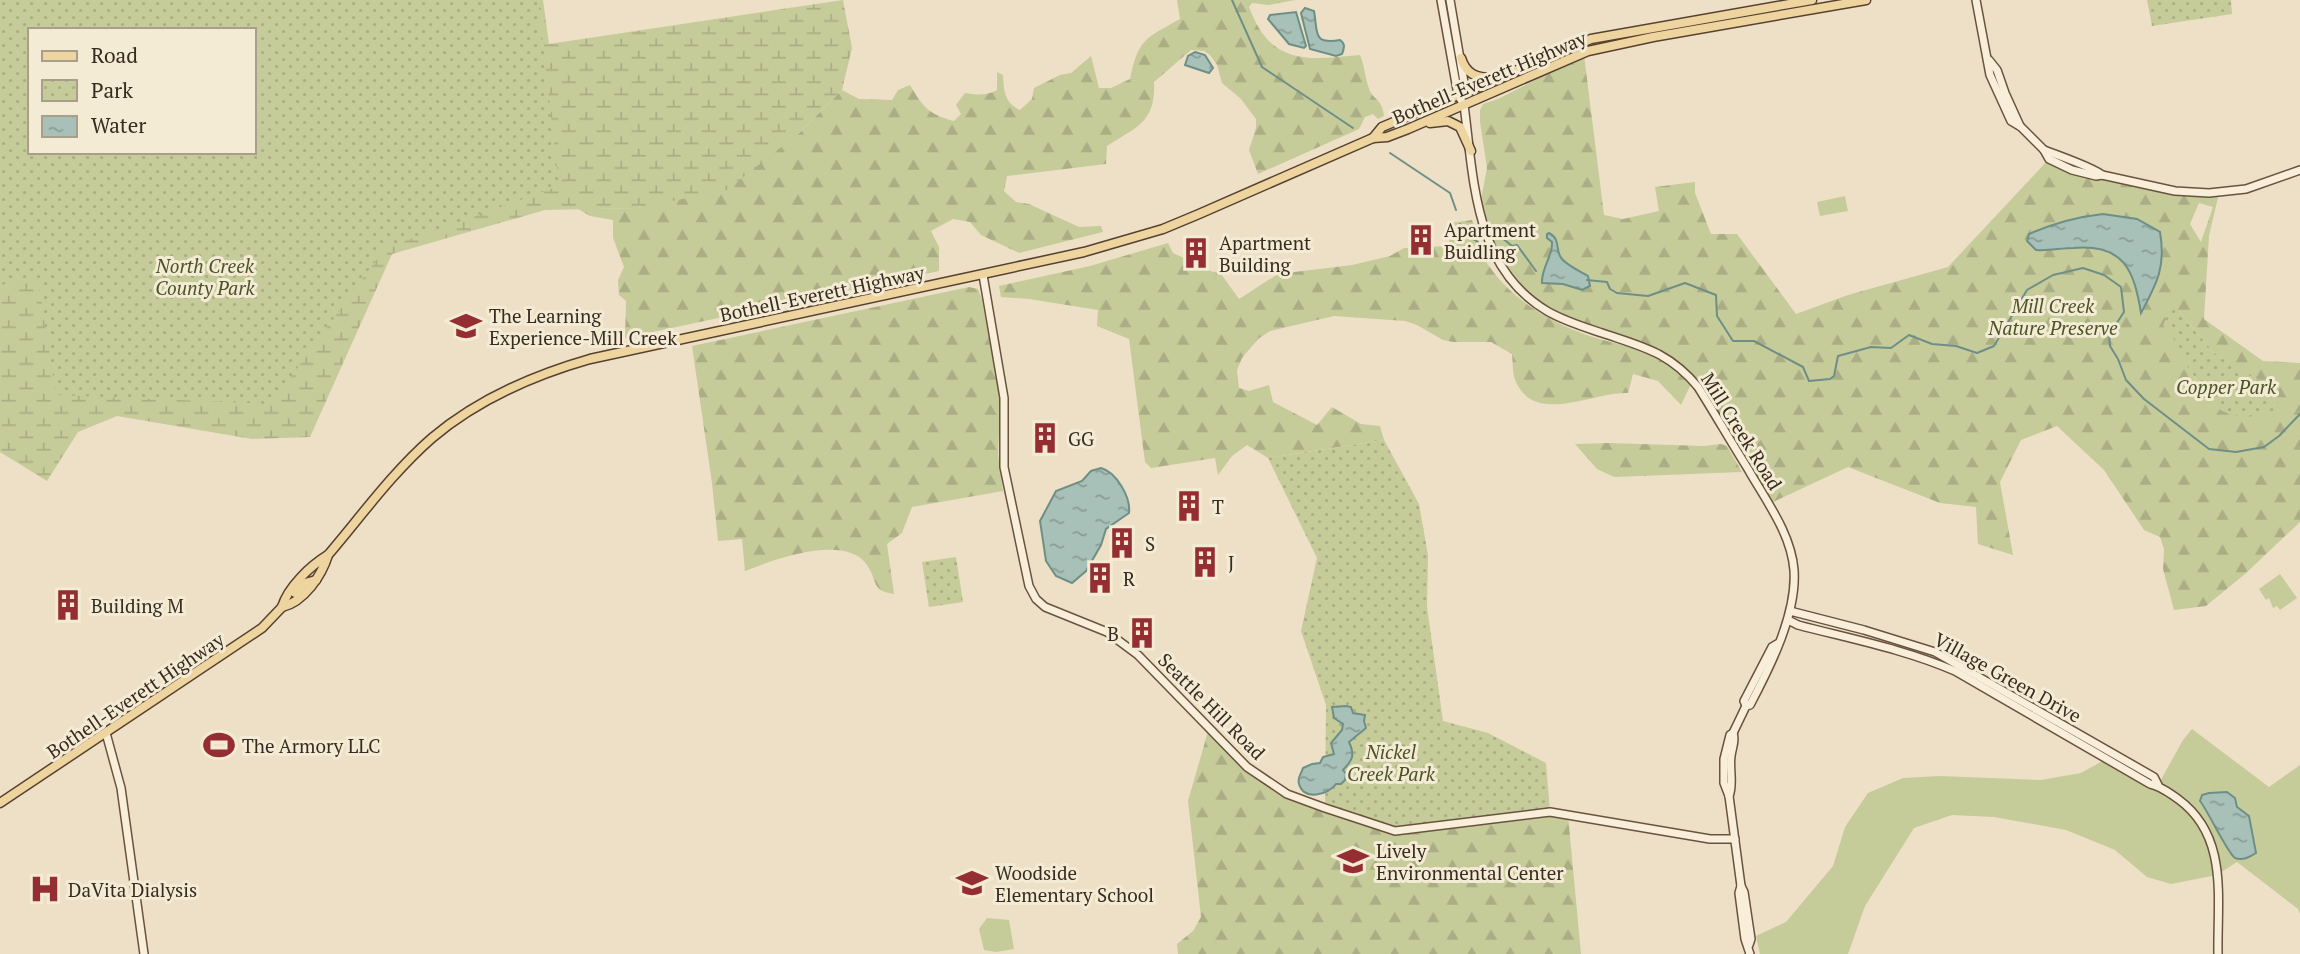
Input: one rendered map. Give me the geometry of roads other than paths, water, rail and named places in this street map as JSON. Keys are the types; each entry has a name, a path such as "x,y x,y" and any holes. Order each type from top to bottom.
{"main road":[{"name":"Bothell-Everett Highway","path":"0,803 262,628 282,607 285,598 317,561 328,555 405,465 434,437 495,397 543,373 590,359 1084,252 1163,229 1373,138 1388,137 1420,124 1574,55 1604,46 1653,37 1668,30 1812,0"},
{"name":"Bothell-Everett Highway","path":"1373,138 1382,127 1591,39 1866,0"},
{"path":"1461,58 1467,70 1475,76 1499,77"},
{"path":"1420,124 1454,122 1464,132 1471,151"},
{"name":"Bothell-Everett Highway","path":"282,607 292,605 316,580 324,570 328,555"}],"street":[{"path":"1441,0 1462,93"},
{"path":"1450,0 1461,58 1462,93"},
{"path":"1976,0 1990,75 2000,101 2011,121 2021,127 2044,150 2049,159 2072,170 2175,191 2209,193 2246,189 2300,170"},
{"name":"Mill Creek Road","path":"1462,93 1484,231 1495,257 1516,286 1547,310 1573,323 1635,342 1662,355 1687,374 1698,387 1779,521 1787,541 1794,570 1789,616 1770,666 1733,733 1735,737 1729,796 1735,839"},
{"name":"Seattle Hill Road","path":"983,275 1003,389 1004,467 1029,586 1045,607 1107,632 1138,655 1247,767 1287,794 1395,831 1550,812 1710,839 1735,839"},
{"name":"Village Green Drive","path":"1789,616 1798,625 1879,643 1955,671 2089,750 2150,784 2158,785 2192,809 2206,828 2214,847 2218,954"},
{"name":"Village Green Drive","path":"1789,616 1864,630 1935,652 2154,777 2158,785"},
{"path":"106,733 121,788 144,954"},
{"path":"1735,839 1751,939 1750,954"}],"water":[{"path":"1305,8 1314,11 1321,39 1340,40 1343,43 1342,54 1336,56 1310,49 1301,13"},
{"path":"1296,12 1306,46 1304,48 1289,44 1268,19 1270,15"},
{"path":"1195,52 1205,55 1213,68 1209,73 1185,65 1188,56"},
{"path":"2103,214 2137,219 2160,232 2162,255 2159,274 2141,313 2130,272 2115,255 2091,248 2036,250 2027,241 2029,234 2047,227"},
{"path":"1549,233 1557,242 1562,259 1588,276 1590,286 1582,290 1563,284 1542,283 1552,247 1552,242 1547,238"},
{"path":"1101,468 1112,474 1121,486 1128,500 1129,513 1106,529 1101,545 1086,571 1072,583 1056,576 1046,561 1040,521 1056,491 1082,481 1091,471"},
{"path":"1332,707 1351,707 1353,713 1365,715 1366,728 1349,742 1352,754 1343,770 1346,774 1345,780 1322,793 1306,793 1299,782 1303,768 1320,763 1323,757 1334,754 1331,743 1342,730 1343,724 1334,718"},
{"path":"2227,792 2235,798 2237,807 2249,816 2256,853 2241,859 2232,855 2200,801 2202,795"}],"waterway":[{"path":"1232,0 1262,67 1353,128"},
{"path":"1390,153 1450,193 1456,210"},
{"path":"1460,224 1470,237 1478,242"},
{"path":"1496,233 1512,246 1517,245 1536,271"},
{"path":"1587,280 1607,282 1610,289 1617,293 1648,296 1685,283 1716,295 1717,316 1733,341 1754,341 1803,367 1809,381 1830,379 1834,376 1838,356 1871,347 1891,348 1909,335 1932,344 1956,346 1977,353 1994,346 2027,290 2053,275 2083,268 2104,275 2121,287 2124,312 2109,335 2110,346 2126,380 2144,399 2209,449 2236,452 2264,447 2300,414"}],"place":[{"name":"Apartment Buidling","path":"1421,240"},
{"name":"Apartment Building","path":"1196,253"},
{"name":"The Learning Experience-Mill Creek","path":"466,326"},
{"name":"GG","path":"1045,438"},
{"name":"T","path":"1189,506"},
{"name":"S","path":"1122,543"},
{"name":"J","path":"1205,562"},
{"name":"R","path":"1100,578"},
{"name":"Building M","path":"68,605"},
{"name":"B","path":"1142,633"},
{"name":"The Armory LLC","path":"219,745"},
{"name":"Lively Environmental Center","path":"1353,861"},
{"name":"Woodside Elementary School","path":"972,883"},
{"name":"DaVita Dialysis","path":"45,889"}],"park label":[{"name":"North Creek County Park","path":"205,276"},
{"name":"Mill Creek Nature Preserve","path":"2053,316"},
{"name":"Copper Park","path":"2226,386"},
{"name":"Nickel Creek Park","path":"1391,762"}]}
